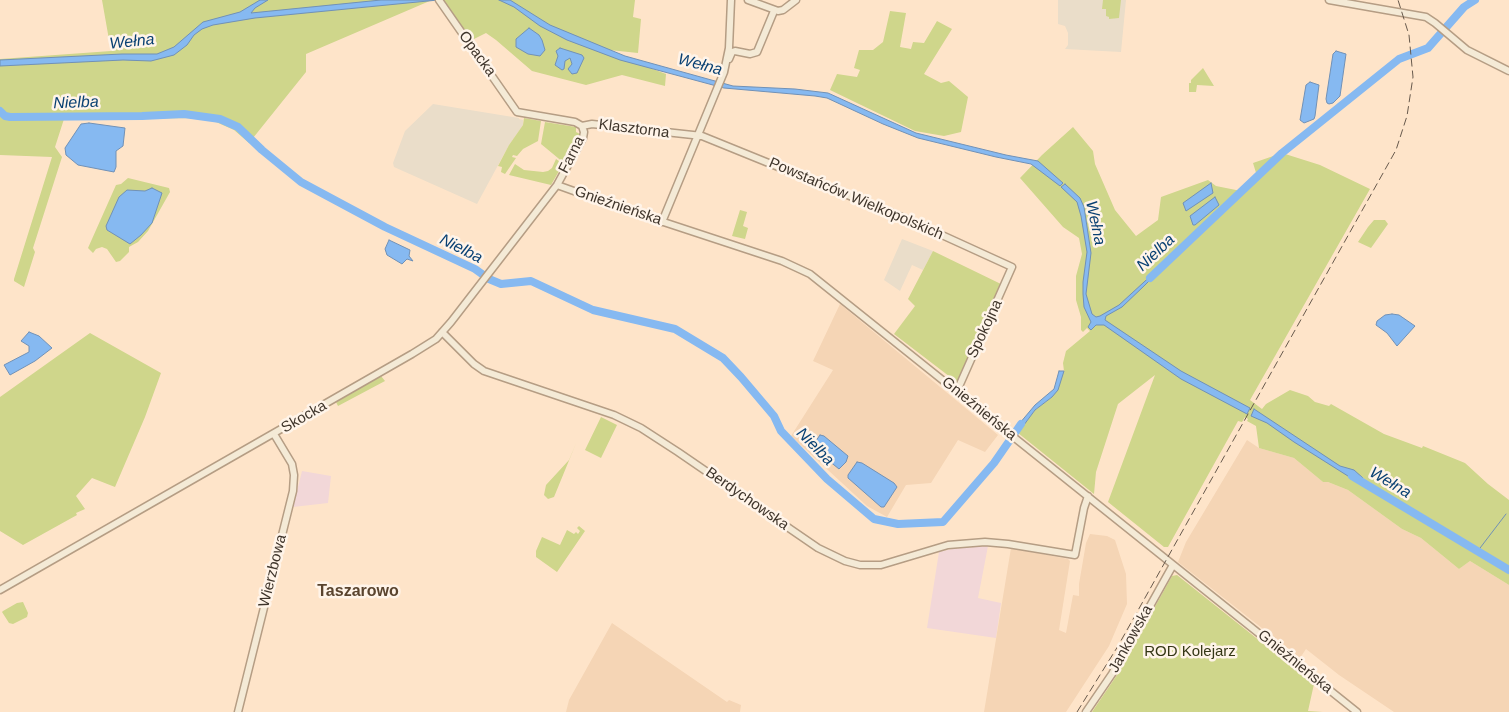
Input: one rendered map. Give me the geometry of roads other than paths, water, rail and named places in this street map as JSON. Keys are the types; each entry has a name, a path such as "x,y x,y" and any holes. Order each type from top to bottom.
{"street":[{"path":"723,74 729,48 731,0"},
{"path":"748,0 774,11 783,10 796,0"},
{"path":"1329,0 1429,18 1467,50 1509,72"},
{"name":"Opacka","path":"440,2 496,80 514,109"},
{"path":"662,222 733,51 737,50 752,54 757,52 774,11"},
{"name":"Klasztorna","path":"514,109 520,112 577,122 582,126 592,124 697,136"},
{"name":"Farna","path":"558,184 583,138 582,126"},
{"name":"Powstańców Wielkopolskich","path":"697,136 702,136 803,176 933,230 1012,267"},
{"name":"Gnieźnieńska","path":"558,184 662,222 782,261 807,272 1357,712"},
{"name":"Skocka","path":"0,590 431,342 442,332 558,184"},
{"name":"Spokojna","path":"957,391 1012,267"},
{"name":"Berdychowska","path":"442,332 474,364 484,371 614,415 641,428 818,548 840,560 860,565 881,565 948,545 985,542 1075,555 1088,496"},
{"name":"Wierzbowa","path":"238,712 293,491 294,475 292,464 274,434"},
{"name":"Jankowska","path":"1086,712 1112,674 1174,565"}],"water":[{"path":"260,0 268,0 255,8 251,13 381,0 438,0 255,18 213,25 202,29 194,35 187,45 174,55 151,61 123,60 0,66 0,60 157,54 174,47 203,22 240,12"},
{"path":"499,0 510,0 550,25 625,56 733,86 795,89 828,93 916,133 1038,161 1063,183 1060,186 1031,164 918,138 827,98 724,88 620,60 567,40 540,26 514,7"},
{"path":"529,28 539,35 542,40 545,50 540,56 528,54 516,47 516,39"},
{"path":"560,48 582,55 584,58 577,73 572,74 568,69 572,64 570,58 565,61 564,69 562,70 555,65 558,56 556,51"},
{"path":"1336,51 1346,54 1340,96 1333,103 1329,104 1326,99 1333,54"},
{"path":"1310,82 1319,85 1315,116 1314,119 1304,123 1300,120 1306,85"},
{"path":"89,123 125,128 123,146 116,151 116,167 114,172 78,165 66,155 65,148 81,124"},
{"path":"1211,183 1213,193 1186,211 1183,203"},
{"path":"1065,184 1080,198 1084,207 1091,253 1086,294 1092,314 1096,317 1100,316 1119,305 1156,271 1158,272 1122,307 1106,316 1105,320 1181,371 1250,408 1247,414 1181,379 1104,325 1096,325 1091,330 1088,327 1091,322 1084,307 1083,294 1087,252 1077,202 1061,187"},
{"path":"152,188 162,193 152,223 141,235 130,244 107,230 106,226 119,197 127,190 145,191"},
{"path":"1215,197 1219,205 1193,225 1190,216"},
{"path":"389,240 410,250 409,256 413,261 407,259 402,264 387,255 385,249"},
{"path":"1385,315 1399,315 1415,326 1397,346 1387,333 1376,325 1377,321"},
{"path":"29,332 39,336 52,348 35,361 10,375 4,365 29,352 29,346 21,341"},
{"path":"1059,371 1064,371 1058,390 1035,410 1018,433 1014,430 1035,405 1054,389"},
{"path":"1254,409 1340,466 1354,470 1363,478 1359,483 1267,423 1251,416"},
{"path":"820,435 824,436 848,456 846,462 839,469 818,452 813,445"},
{"path":"857,462 862,463 894,483 897,487 884,507 881,507 848,478"}],"waterway":[{"name":"Nielba","path":"1150,278 1282,153 1399,59 1428,48 1464,7 1475,0"},
{"name":"Nielba","path":"0,111 5,116 10,117 184,114 220,119 238,127 262,150 301,182 385,227 475,269 489,279 501,284 531,281 593,310 675,329 723,358 774,416 781,431 827,479 874,519 898,524 943,522 994,463 1021,424"},
{"name":"Wełna","path":"1352,476 1509,570"},
{"path":"1477,552 1506,514"}],"railway":[{"path":"1077,712 1118,646 1396,150 1407,116 1413,77 1409,35 1398,0"}],"district":[{"name":"Taszarowo","path":"358,592"}],"park label":[{"name":"ROD Kolejarz","path":"1190,652"}]}
